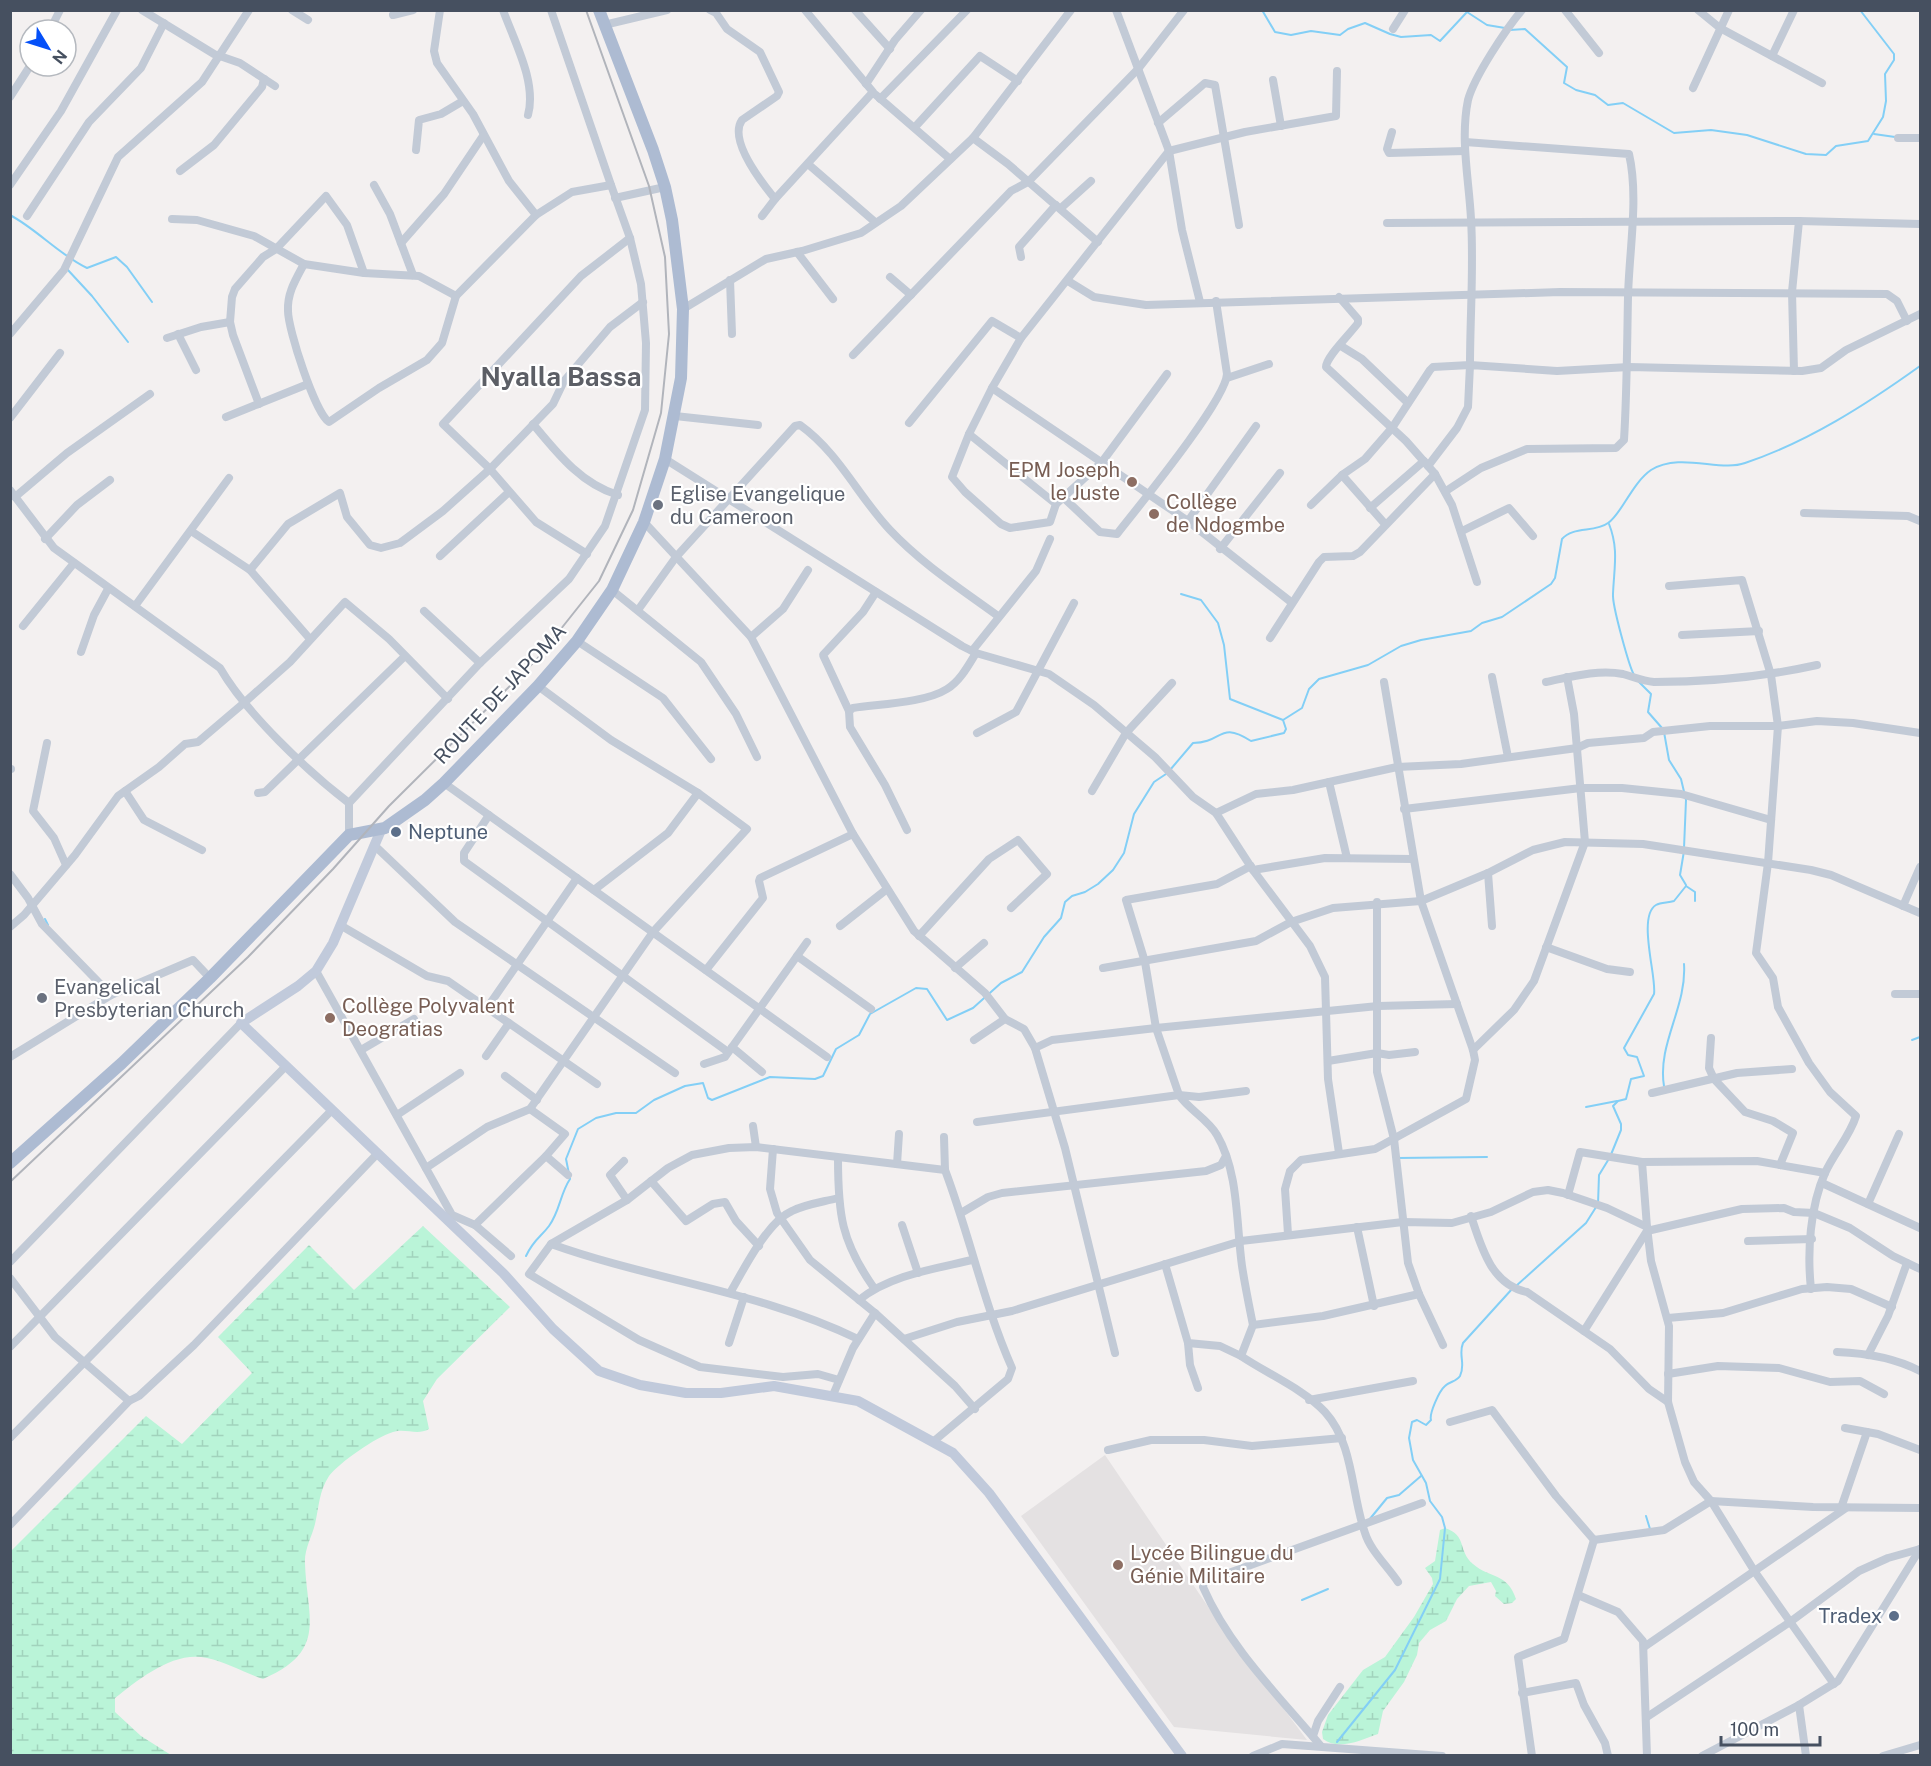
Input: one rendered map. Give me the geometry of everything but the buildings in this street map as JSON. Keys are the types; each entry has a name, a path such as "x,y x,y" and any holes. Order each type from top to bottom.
{"main road":[{"name":"ROUTE DE JAPOMA","path":"381,830 425,801 444,783 538,686 577,641 612,590 644,522 665,459 675,416 683,349 683,309 672,220 665,187 598,10"},
{"path":"10,1163 122,1063 210,978 349,835 381,830"},
{"path":"381,830 333,944 316,971 298,986 241,1023 503,1273 553,1329 606,1374 640,1386 686,1393 721,1393 774,1386 833,1395 871,1406 953,1453 970,1469 1182,1755"}],"street":[{"path":"10,185 61,111 117,10"},
{"path":"142,10 214,54 223,55 275,86"},
{"path":"10,334 64,270 118,158 196,88 223,55 249,10"},
{"path":"292,10 308,20"},
{"path":"393,15 413,10"},
{"path":"440,10 434,51 443,72 463,101 509,181 536,215"},
{"path":"503,10 529,89 531,103 528,115"},
{"path":"349,835 349,802 480,663 562,586 587,554 607,523 646,405 643,302 630,238 551,10"},
{"path":"604,25 667,10"},
{"path":"710,10 716,13 727,29 760,52 774,77 779,92 777,96 742,120 738,132 749,161 775,199"},
{"path":"804,10 873,92 950,159"},
{"path":"855,10 890,49"},
{"path":"866,84 897,36 921,10"},
{"path":"880,99 967,10"},
{"path":"683,309 766,259 861,232 901,206 973,138 1071,10"},
{"path":"1116,10 1169,151 1182,230 1200,302"},
{"path":"853,355 1011,191 1028,182 1138,69 1184,10"},
{"path":"1393,29 1405,10"},
{"path":"1370,508 1426,463 1457,428 1468,406 1471,221 1465,146 1468,100 1473,87 1503,37 1522,10"},
{"path":"1565,10 1599,53"},
{"path":"1698,10 1720,28 1822,82"},
{"path":"1693,88 1729,10"},
{"path":"1772,56 1794,10"},
{"path":"27,216 89,122 141,68 164,23"},
{"path":"915,127 980,56 1018,81"},
{"path":"1167,374 1102,462 1065,499 1056,504 1050,522 1010,528 997,522 952,477 969,434 1021,338 1169,151 1223,137 1336,116 1337,71"},
{"path":"10,97 22,78"},
{"path":"180,171 201,157 226,132 262,87 264,79"},
{"path":"1273,80 1281,126"},
{"path":"1158,123 1205,83 1215,86 1239,225"},
{"path":"762,216 873,92"},
{"path":"416,150 419,120 441,114 463,101"},
{"path":"1392,132 1387,149 1389,153 1465,146 1628,153 1632,222 1628,294 1629,367 1624,440 1616,448 1527,450 1481,468 1446,491"},
{"path":"401,243 444,194 483,136"},
{"path":"973,138 1098,242"},
{"path":"1898,138 1920,138"},
{"path":"808,164 875,222"},
{"path":"1022,258 1019,247 1058,207 1091,181"},
{"path":"374,185 387,208 413,275"},
{"path":"304,264 292,286 287,313 308,384 325,420 332,423 379,388 418,366 436,351 442,344 456,296 536,215 572,192 611,185"},
{"path":"615,198 665,187"},
{"path":"259,404 230,322 235,289 263,257 276,249 323,199 329,196 347,225 364,273"},
{"path":"172,219 197,220 254,236 304,264 364,273 413,275 456,296"},
{"path":"1387,223 1799,221 1920,224"},
{"path":"1794,371 1792,292 1799,221"},
{"path":"587,554 536,522 490,469 445,428 444,421 581,276 630,238"},
{"path":"797,252 833,298"},
{"path":"890,277 911,294"},
{"path":"730,280 732,334"},
{"path":"1068,281 1094,297 1146,305 1560,291 1628,294 1785,295 1792,292 1887,294 1897,301 1907,321"},
{"path":"1339,297 1358,321 1341,346 1330,354 1326,367 1392,428 1435,474 1446,491 1462,531 1477,582"},
{"path":"1065,499 1100,532 1114,535 1148,494 1201,424 1227,378 1216,301"},
{"path":"249,570 288,524 340,493 347,516 370,545 390,547 430,521 490,469 534,424 553,404 564,381 610,327 643,302"},
{"path":"1311,505 1342,476 1365,459 1392,428 1433,367 1470,365 1557,371 1629,367 1794,371 1821,368 1846,350 1920,314"},
{"path":"909,423 992,321 1021,338"},
{"path":"167,338 230,322"},
{"path":"178,334 196,370"},
{"path":"1341,346 1362,359 1408,403"},
{"path":"10,418 60,353"},
{"path":"1227,378 1269,364"},
{"path":"226,417 308,384"},
{"path":"992,388 1188,521 1220,549 1291,602"},
{"path":"150,394 13,493 45,539 108,589 220,668 231,686 245,702 320,781 349,802"},
{"path":"675,416 758,425"},
{"path":"534,424 559,455 594,486 618,495"},
{"path":"638,610 676,557 795,426 800,425 818,438 888,528 912,553 999,616"},
{"path":"1188,521 1256,426"},
{"path":"969,434 1056,504"},
{"path":"665,459 974,652 1049,674 1094,705 1164,766 1193,797 1216,813 1252,868 1316,955 1324,976 1328,1078 1339,1153"},
{"path":"1220,549 1280,473"},
{"path":"1270,638 1291,602 1324,557 1353,556 1360,552 1435,474"},
{"path":"1342,476 1385,524"},
{"path":"135,606 229,478"},
{"path":"45,539 77,506 110,480"},
{"path":"440,556 509,492"},
{"path":"1462,531 1509,508 1533,536"},
{"path":"1804,513 1908,516 1920,521"},
{"path":"644,522 751,637 853,834 919,936 985,993 1005,1019 1024,1029 1035,1048 1074,1185 1115,1353"},
{"path":"191,531 249,570 310,639"},
{"path":"849,711 853,708 929,696 946,689 962,676 974,652 999,616 1036,571 1050,539"},
{"path":"23,626 74,563"},
{"path":"751,637 783,609 808,570"},
{"path":"1669,585 1742,580 1771,675 1778,726 1768,863 1756,949 1757,957 1773,978 1778,1007 1804,1055 1830,1092 1856,1116 1825,1173 1814,1213 1809,1267 1811,1288"},
{"path":"81,652 91,621 108,589"},
{"path":"612,590 700,662 736,714 757,756"},
{"path":"876,592 863,612 823,655 849,711 850,727 885,785 907,830"},
{"path":"10,927 32,907 117,796 185,744 198,742 245,702 310,639 341,604 347,602 448,699"},
{"path":"977,733 1016,712 1074,603"},
{"path":"424,611 480,663"},
{"path":"1682,635 1759,631"},
{"path":"577,641 663,698 711,759"},
{"path":"258,793 265,792 300,760 405,656"},
{"path":"1546,682 1604,673 1622,674 1643,681 1667,682 1771,675 1817,665"},
{"path":"1492,677 1508,757"},
{"path":"1473,1050 1523,1000 1534,981 1585,842 1577,748 1567,677"},
{"path":"1288,1234 1284,1195 1290,1171 1301,1160 1339,1153 1369,1151 1467,1099 1474,1059 1473,1050 1421,901 1396,767 1384,682"},
{"path":"1092,791 1126,733 1172,683"},
{"path":"426,1168 487,1127 530,1109 653,933 747,829 698,793 611,740 538,686"},
{"path":"1216,813 1256,794 1329,782 1396,767 1461,764 1577,748 1588,743 1644,738 1653,732 1687,728 1836,722 1920,733"},
{"path":"47,743 33,811 54,838 66,865"},
{"path":"1329,782 1347,858"},
{"path":"444,783 827,1057"},
{"path":"1404,809 1581,788 1641,788 1674,793 1771,820"},
{"path":"124,791 144,820 202,850"},
{"path":"594,890 668,833 698,793"},
{"path":"489,815 464,853 464,861 623,976 762,1072"},
{"path":"706,970 763,898 759,879 853,834"},
{"path":"919,936 989,859 1018,840 1047,874 1011,908"},
{"path":"1102,968 1256,941 1291,922 1333,908 1377,902 1421,901 1488,873 1533,850 1559,843 1585,842 1680,849 1831,875 1920,913"},
{"path":"374,845 455,922 675,1073"},
{"path":"1240,1356 1252,1325 1242,1263 1241,1241 1226,1156 1214,1129 1188,1108 1179,1095 1156,1028 1145,962 1126,900 1216,884 1252,868 1347,858 1413,859"},
{"path":"1903,906 1920,867"},
{"path":"1488,873 1492,926"},
{"path":"10,874 48,932 111,995"},
{"path":"487,1008 577,878"},
{"path":"840,926 887,889"},
{"path":"1377,902 1377,1072 1394,1139 1408,1263 1419,1294 1443,1346"},
{"path":"340,925 428,976 448,981 597,1084"},
{"path":"704,1064 725,1057 807,942"},
{"path":"955,968 984,943"},
{"path":"1546,947 1601,967 1630,972"},
{"path":"797,956 871,1009"},
{"path":"10,1057 111,995 193,960 210,978"},
{"path":"316,971 452,1215 475,1225 511,1256"},
{"path":"1895,994 1920,994"},
{"path":"1035,1048 1052,1040 1327,1010 1378,1006 1457,1005"},
{"path":"360,1050 414,1019"},
{"path":"974,1040 1005,1019"},
{"path":"10,1262 241,1023"},
{"path":"486,1056 509,1023"},
{"path":"1711,1038 1709,1068 1714,1079 1745,1112 1773,1121 1793,1132 1780,1165"},
{"path":"1328,1061 1377,1053 1389,1055 1415,1052"},
{"path":"10,1347 286,1066"},
{"path":"1652,1093 1737,1073 1792,1069"},
{"path":"397,1115 459,1073"},
{"path":"505,1076 537,1100"},
{"path":"977,1122 1179,1095 1199,1097 1246,1091"},
{"path":"475,1225 546,1156 565,1134 530,1109"},
{"path":"10,1438 332,1110"},
{"path":"753,1126 756,1147"},
{"path":"897,1164 898,1134"},
{"path":"1868,1204 1899,1134"},
{"path":"934,1441 975,1409 1012,1373 1012,1368 990,1316 972,1260 961,1213 945,1170 944,1137"},
{"path":"839,1380 818,1374 783,1377 706,1368 639,1340 529,1274 552,1244 627,1200 668,1168 692,1155 729,1148 756,1147 945,1170"},
{"path":"773,1149 770,1189 781,1218 810,1260 904,1339 955,1386 975,1409"},
{"path":"1568,1195 1579,1152 1642,1162 1742,1160 1825,1173"},
{"path":"10,1525 129,1401 140,1396 194,1345 377,1154"},
{"path":"546,1156 568,1175"},
{"path":"961,1213 988,1197 1002,1193 1206,1171 1221,1165 1226,1156"},
{"path":"838,1158 838,1198 845,1237 856,1263 874,1288"},
{"path":"624,1161 610,1175 627,1200"},
{"path":"1642,1162 1651,1261 1668,1318 1668,1402 1689,1472 1694,1482 1711,1501 1755,1572 1834,1684"},
{"path":"651,1181 686,1221 713,1204 725,1202 736,1221 759,1246"},
{"path":"1822,1183 1920,1228"},
{"path":"904,1339 990,1316 1241,1241 1403,1222 1452,1223 1491,1212 1533,1192 1548,1190 1607,1208 1647,1229 1742,1209 1784,1208 1794,1212 1814,1213 1850,1228 1920,1269"},
{"path":"730,1293 759,1246 781,1218 792,1210 838,1198"},
{"path":"1471,1216 1489,1266 1513,1287 1527,1292 1610,1349 1649,1389 1668,1402"},
{"path":"902,1225 918,1273"},
{"path":"1357,1227 1374,1306"},
{"path":"1584,1331 1647,1229"},
{"path":"1748,1241 1812,1239"},
{"path":"552,1244 581,1254 730,1293 837,1328 858,1339"},
{"path":"859,1300 874,1288 918,1273 972,1260"},
{"path":"1869,1355 1892,1307 1907,1263"},
{"path":"1165,1264 1188,1342 1190,1365 1198,1388"},
{"path":"10,1278 56,1337 129,1401"},
{"path":"1668,1318 1723,1313 1756,1301 1811,1288 1851,1289 1892,1307"},
{"path":"1252,1325 1323,1316 1419,1294"},
{"path":"729,1343 744,1298"},
{"path":"833,1395 858,1339 875,1313"},
{"path":"1188,1342 1220,1346 1240,1356 1323,1410 1342,1438 1366,1536 1398,1582"},
{"path":"1837,1352 1869,1355 1907,1364 1920,1371"},
{"path":"1668,1374 1718,1366 1779,1368 1830,1382 1860,1381 1884,1394"},
{"path":"1308,1400 1413,1381"},
{"path":"1450,1422 1492,1410 1556,1496 1594,1540"},
{"path":"1845,1428 1867,1432 1920,1450"},
{"path":"1644,1647 1755,1572 1843,1508 1867,1432"},
{"path":"1108,1450 1151,1440 1204,1440 1258,1446 1342,1438"},
{"path":"1594,1540 1664,1530 1711,1501 1843,1508 1920,1508"},
{"path":"1320,1745 1215,1616 1203,1587 1208,1580 1422,1503"},
{"path":"1532,1755 1518,1657 1564,1639 1594,1540"},
{"path":"1647,1717 1790,1622 1859,1571 1888,1558 1920,1549"},
{"path":"1702,1755 1799,1705 1842,1677 1920,1549"},
{"path":"1578,1595 1618,1612 1644,1647 1647,1755"},
{"path":"1522,1693 1576,1683 1584,1705 1602,1737 1608,1755"},
{"path":"1313,1736 1318,1721 1340,1687"},
{"path":"1799,1705 1806,1755"},
{"path":"1253,1755 1264,1753 1282,1743 1442,1755"},
{"path":"1883,1755 1920,1745"}],"shaded area":[{"name":"Lycée Bilingue du Génie Militaire","path":"1105,1455 1213,1614 1307,1740 1174,1727 1021,1516"}],"green space":[{"path":"423,1226 510,1307 437,1379 423,1401 429,1429 420,1432 398,1431 386,1435 368,1444 329,1476 321,1493 306,1553 309,1631 305,1645 297,1657 284,1668 263,1679 207,1658 182,1658 146,1675 115,1698 115,1712 141,1736 171,1755 11,1755 11,1551 146,1416 182,1444 252,1373 218,1337 309,1245 354,1290"},
{"path":"1445,1528 1457,1535 1465,1554 1473,1564 1508,1584 1516,1599 1512,1603 1504,1604 1495,1596 1496,1591 1491,1582 1469,1586 1457,1599 1446,1621 1430,1630 1419,1643 1417,1655 1404,1682 1383,1711 1378,1734 1343,1744 1323,1739 1322,1732 1328,1715 1363,1670 1385,1657 1414,1617 1433,1584 1425,1568 1435,1561 1440,1530"}],"waterway":[{"path":"1262,10 1275,32 1291,35 1311,31 1340,35 1348,29 1365,23 1401,37 1431,35 1440,41 1467,12"},
{"path":"1510,30 1525,29 1567,67 1564,83 1576,90 1595,95 1608,105 1623,103 1674,133 1711,130 1747,135 1806,154 1826,155 1836,146 1868,141 1883,117 1886,101 1885,74 1894,60 1894,54 1860,10"},
{"path":"1467,12 1487,25 1505,28"},
{"path":"1874,134 1895,137"},
{"path":"10,215 87,268 116,257 127,267 152,302"},
{"path":"67,269 92,296 128,342"},
{"path":"1181,594 1201,600 1218,623 1224,645 1230,699 1283,720 1302,708 1309,689 1319,679 1368,665 1401,646 1471,631 1482,623 1502,617 1551,584 1555,578 1562,539 1572,532 1597,528 1608,523 1618,513 1638,483 1651,470 1662,465 1687,462 1724,465 1745,463 1791,444 1836,421 1920,366"},
{"path":"1609,524 1615,550 1613,600 1634,675"},
{"path":"1639,682 1651,694 1648,712 1662,728"},
{"path":"1170,770 1193,743 1210,740 1226,732 1233,732 1251,741 1284,733 1286,729 1283,720"},
{"path":"1664,732 1669,760 1681,779 1686,800 1684,848"},
{"path":"526,1256 556,1214 570,1179 566,1159 578,1129 596,1118 616,1113 636,1113 654,1100 685,1086 703,1083 708,1098 712,1100 770,1077 815,1079 823,1076 836,1049 859,1035 870,1014 916,988 927,989 947,1020 973,1008 1001,983 1022,972 1044,937 1061,918 1065,902 1072,896 1085,892 1098,884 1113,870 1124,853 1134,814 1154,782 1166,774"},
{"path":"1684,851 1680,875 1686,885"},
{"path":"1686,886 1695,892 1695,901"},
{"path":"1516,1286 1586,1223 1598,1204 1599,1175 1610,1157 1621,1130 1621,1124 1613,1106 1618,1101 1626,1099 1631,1079 1644,1076 1637,1057 1628,1055 1624,1048 1654,994 1648,921 1656,905 1674,901 1686,886"},
{"path":"45,919 48,925"},
{"path":"1664,1086 1665,1055 1681,995 1684,964"},
{"path":"1912,1040 1920,1037"},
{"path":"1586,1107 1617,1101"},
{"path":"1397,1158 1487,1157"},
{"path":"1337,1742 1395,1670 1440,1579 1445,1528 1442,1517 1430,1501 1426,1483 1413,1460 1409,1438 1412,1422 1417,1420 1426,1425 1431,1420 1433,1408 1440,1393 1462,1372 1463,1343 1512,1289"},
{"path":"1369,1520 1387,1498 1399,1495 1421,1476"},
{"path":"1646,1516 1650,1529"},
{"path":"1302,1600 1328,1589"}],"railway":[{"path":"10,1182 248,957 333,869 389,806 537,659 599,581 633,510 661,413 669,334 665,257 649,186 586,10"}],"place":[{"name":"EPM Joseph le Juste","path":"1132,482"},
{"name":"Eglise Evangelique du Cameroon","path":"658,505"},
{"name":"Collège de Ndogmbe","path":"1154,514"},
{"name":"Neptune","path":"396,832"},
{"name":"Evangelical Presbyterian Church","path":"42,998"},
{"name":"Collège Polyvalent Deogratias","path":"330,1018"},
{"name":"Lycée Bilingue du Génie Militaire","path":"1118,1565"},
{"name":"Tradex","path":"1894,1616"}],"district":[{"name":"Nyalla Bassa","path":"561,376"}]}
